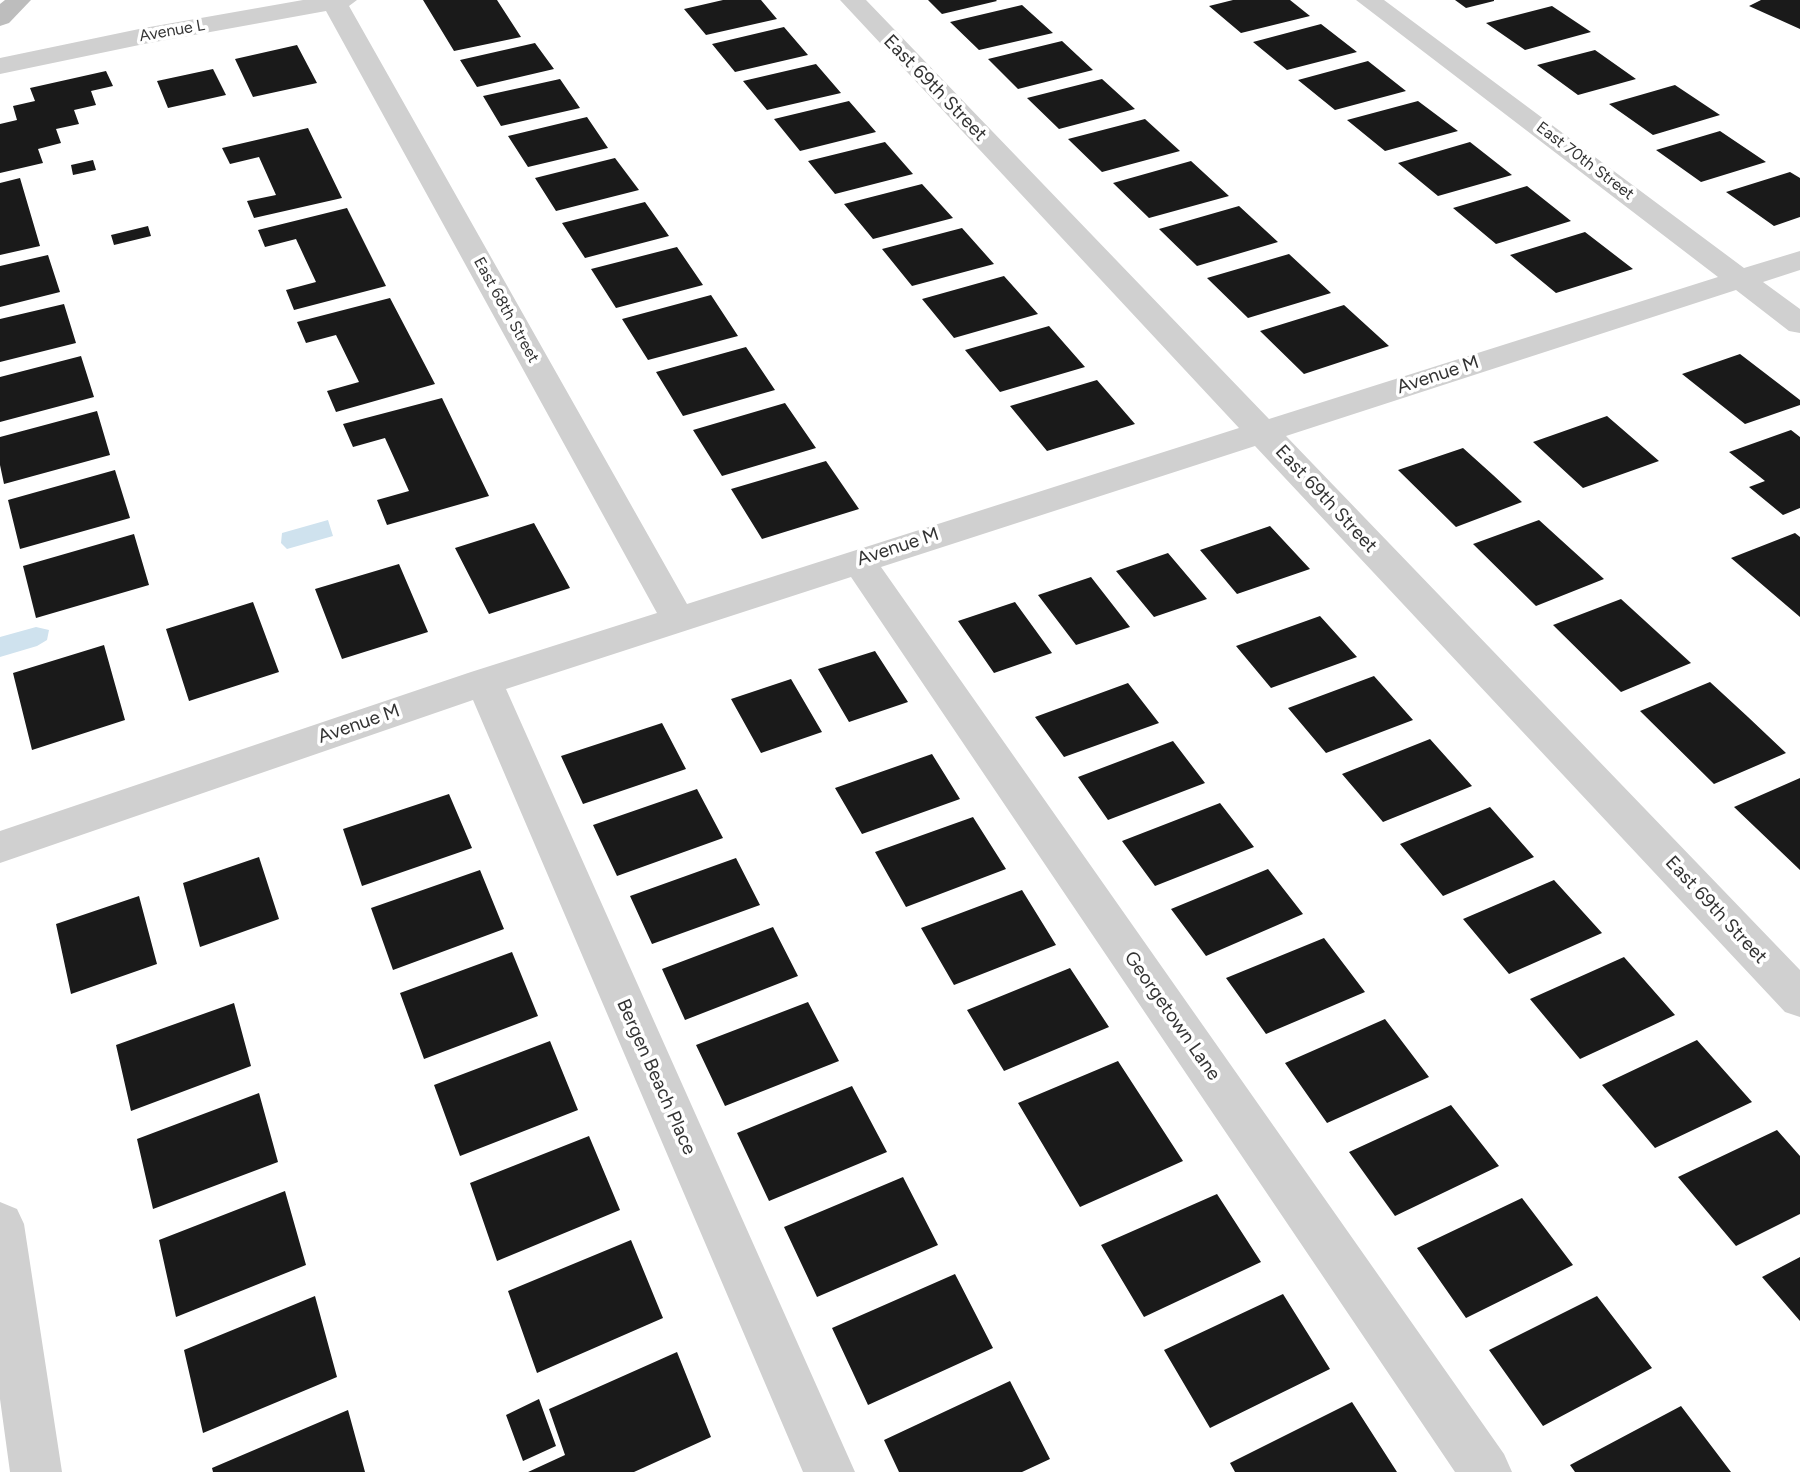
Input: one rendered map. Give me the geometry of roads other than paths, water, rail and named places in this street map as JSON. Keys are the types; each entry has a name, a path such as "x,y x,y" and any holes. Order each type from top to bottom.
{"main road":[{"path":"0,18 19,0"}],"street":[{"name":"Avenue L","path":"0,49 41,34 222,0"},
{"name":"East 69th Street","path":"852,0 1800,999"},
{"name":"East 70th Street","path":"1368,0 1800,324"},
{"name":"Avenue L","path":"0,66 144,36 337,1"},
{"name":"East 68th Street","path":"337,1 678,620"},
{"name":"Avenue M","path":"0,847 484,682 858,560 1800,260"},
{"name":"Georgetown Lane","path":"858,560 1486,1472"},
{"name":"Bergen Beach Place","path":"484,682 829,1472"},
{"path":"0,1224 36,1472"}],"water":[{"path":"328,520 333,536 287,549 281,543 282,533"},
{"path":"36,627 49,630 47,640 37,646 0,657 0,637"}]}
